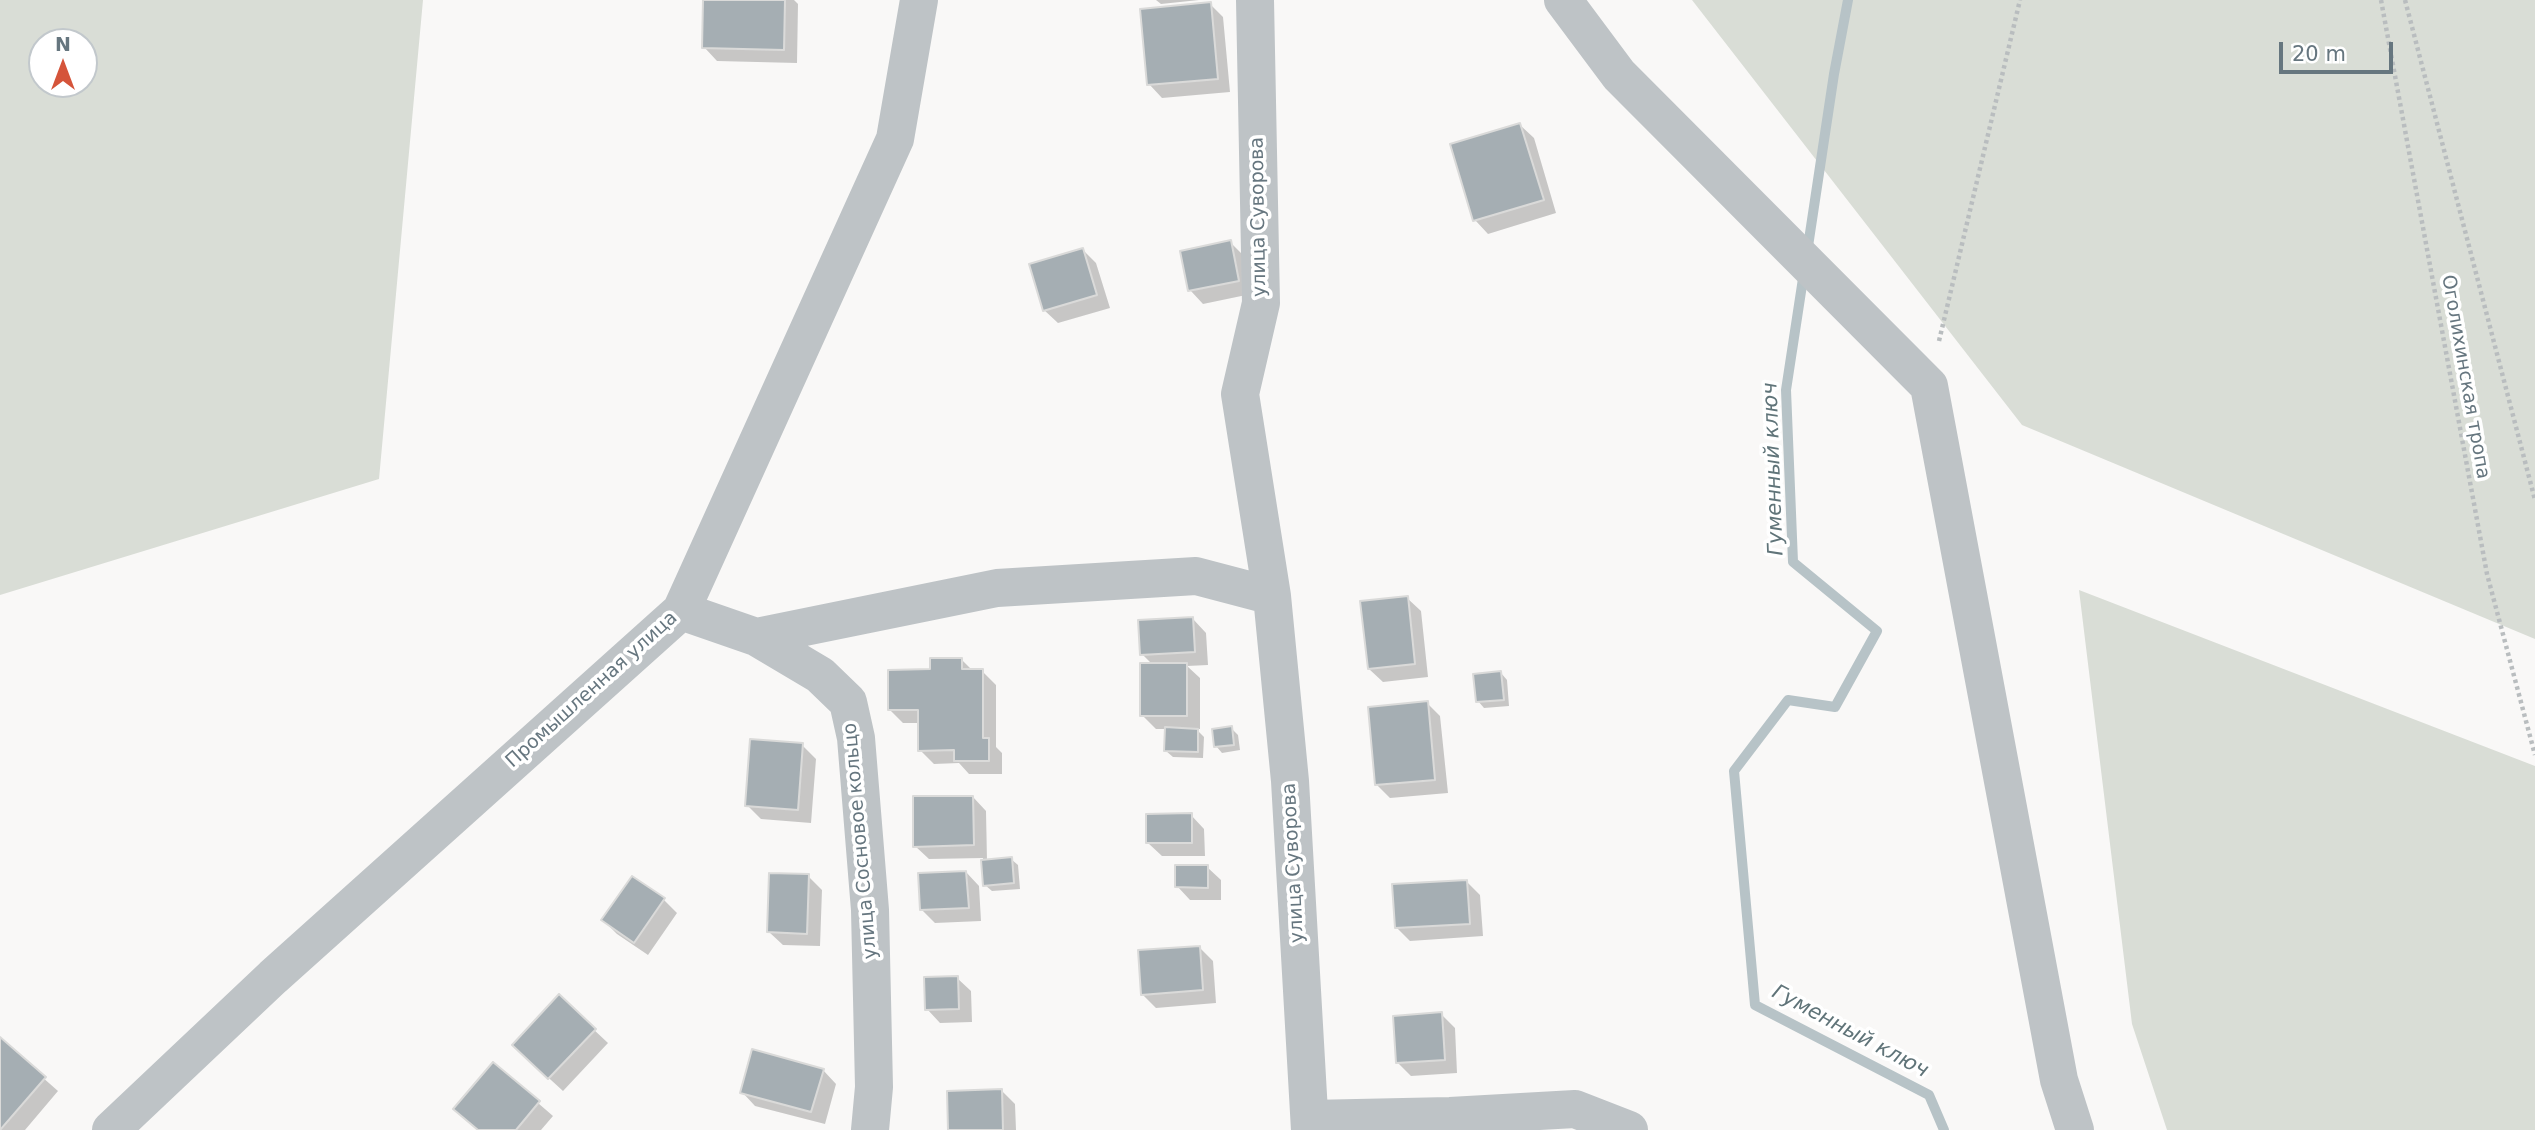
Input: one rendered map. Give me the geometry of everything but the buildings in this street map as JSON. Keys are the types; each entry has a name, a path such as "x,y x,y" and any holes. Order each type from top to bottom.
{"street":[{"name":"Промышленная улица","path":"111,1130 273,976 681,611 895,139 919,0"},
{"name":"улица Суворова","path":"1255,0 1261,303 1240,394 1272,596 1290,781 1310,1124"},
{"path":"1563,0 1619,75 1928,386 2059,1080 2075,1130"},
{"path":"756,637 997,588 1196,576 1272,596"},
{"name":"улица Сосновое кольцо","path":"681,611 756,637 820,674 848,702 856,738 870,910 874,1087 870,1130"},
{"path":"1310,1124 1575,1109 1629,1130"}],"path":[{"path":"1928,386 2021,0"},
{"name":"Оголихинская тропа","path":"2381,0 2487,574 2535,755"},
{"path":"2404,0 2535,500"}],"shaded area":[{"path":"0,0 423,0 379,479 0,595"},
{"path":"1692,0 2535,0 2535,639 2022,425"},
{"path":"2079,590 2535,766 2535,1130 2167,1130 2132,1024"}],"waterway":[{"name":"Гуменный ключ","path":"1807,253 1848,0"},
{"name":"Гуменный ключ","path":"1804,272 1786,390 1793,562 1877,631 1835,707 1788,700 1734,771 1755,1005 1929,1095 1944,1130"}]}
